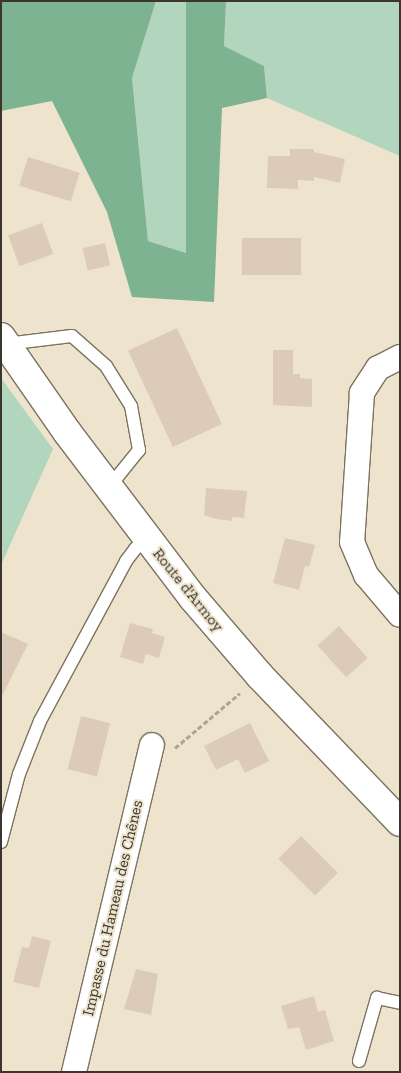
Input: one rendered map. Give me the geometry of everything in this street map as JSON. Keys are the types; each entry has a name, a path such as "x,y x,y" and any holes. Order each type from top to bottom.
{"main road":[{"name":"Route d'Armoy","path":"4,340 107,485 193,598 260,676 400,822"}],"street":[{"path":"400,357 378,368 362,393 352,542 366,575 400,615"},
{"name":"Impasse du Hameau des Chênes","path":"74,1072 163,747"}],"lane":[{"path":"4,340 72,336 106,366 131,406 139,450 117,477 107,485"},
{"path":"1,842 20,774 40,721 121,570 135,549 147,538"},
{"path":"359,1061 377,998 400,1003"}],"path":[{"path":"163,747 260,676"}],"green space":[{"path":"1,1 156,1 132,78 148,241 186,253 186,1 226,1 224,46 264,66 267,98 222,108 214,302 132,297 107,212 52,101 1,111"},
{"path":"156,1 186,1 186,253 148,241 132,78"},
{"path":"226,1 400,1 400,156 267,98 264,66 224,46"},
{"path":"1,378 53,449 1,565"}],"building":[{"path":"290,149 314,149 314,152 345,159 340,183 314,177 314,181 298,180 298,189 267,188 268,156 290,156"},
{"path":"28,157 80,173 71,201 19,186"},
{"path":"42,223 53,254 19,266 8,235"},
{"path":"242,238 301,238 301,275 242,275"},
{"path":"105,243 110,265 88,271 83,248"},
{"path":"177,328 222,424 173,447 128,351"},
{"path":"273,350 293,350 293,374 300,374 300,378 312,379 312,407 273,405"},
{"path":"206,488 247,491 244,518 232,517 232,521 204,515"},
{"path":"285,538 315,545 309,567 305,566 299,590 273,583"},
{"path":"130,623 153,629 152,633 165,637 159,658 146,654 143,664 120,657"},
{"path":"339,626 368,658 346,677 317,645"},
{"path":"1,632 28,644 1,698"},
{"path":"81,716 110,723 97,777 68,769"},
{"path":"250,723 269,761 245,773 238,759 216,770 204,746"},
{"path":"301,836 338,873 315,895 278,859"},
{"path":"32,936 51,941 39,988 13,982 22,947 29,948"},
{"path":"136,969 158,974 151,1015 124,1009"},
{"path":"314,996 318,1012 325,1010 334,1041 306,1050 299,1027 288,1029 281,1006"}]}
